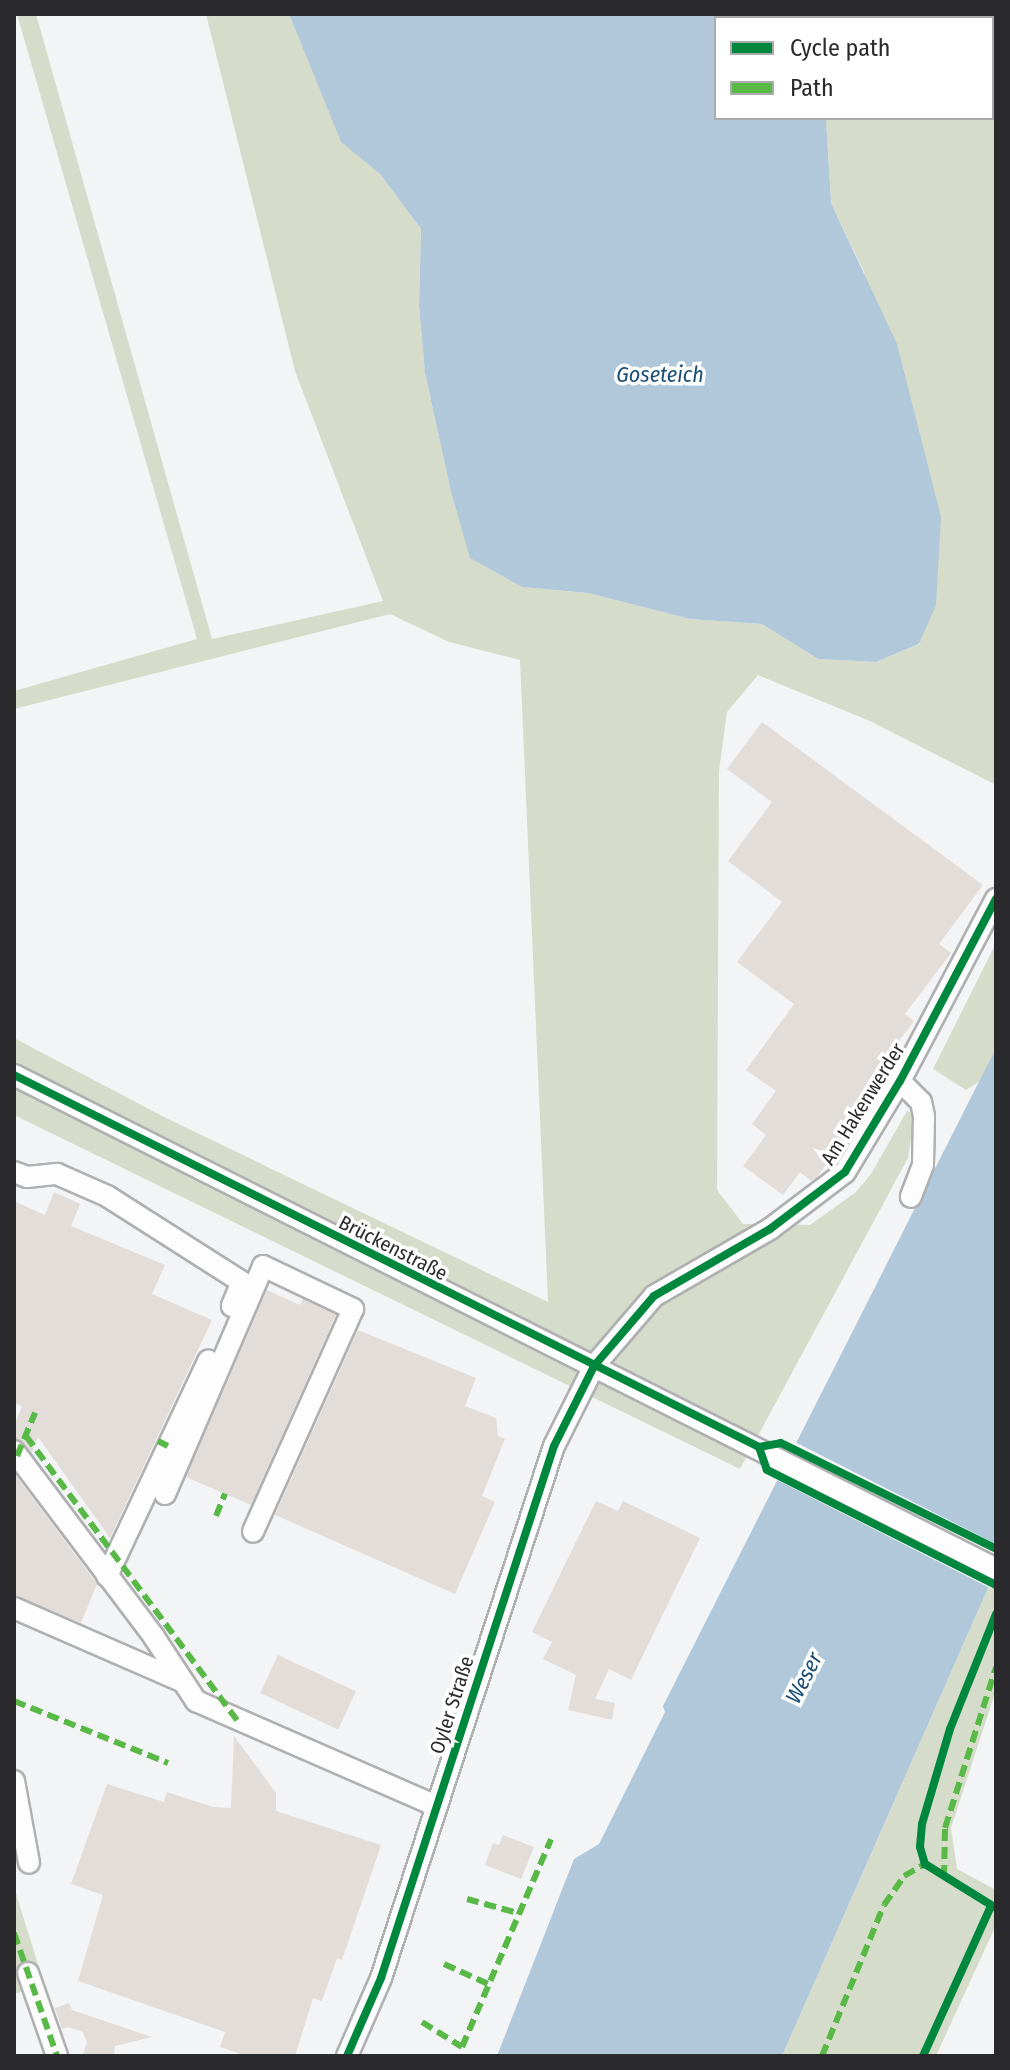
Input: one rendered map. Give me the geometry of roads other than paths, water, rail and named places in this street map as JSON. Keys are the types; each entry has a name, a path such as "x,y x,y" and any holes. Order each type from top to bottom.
{"street":[{"name":"Am Hakenwerder","path":"594,1366 654,1296 770,1229 845,1172 900,1081 996,899"},
{"name":"Brückenstraße","path":"14,1075 759,1447 996,1569"},
{"path":"900,1081 921,1102 924,1116 923,1165 911,1197"},
{"path":"14,1172 27,1177 57,1174 107,1196 242,1282 107,1576"},
{"path":"165,1494 263,1266 353,1309 253,1532"},
{"name":"Oyler Straße","path":"347,2056 381,1978 554,1446 594,1366"},
{"path":"14,1451 196,1701 436,1806"},
{"path":"14,1608 183,1682"},
{"path":"14,1781 29,1863"},
{"path":"28,1973 57,2056"}],"water":[{"name":"Goseteich","path":"289,14 804,14 806,16 714,16 714,120 826,120 831,203 897,344 941,517 936,605 919,644 876,662 818,659 762,624 690,619 588,593 522,587 470,558 451,492 425,373 419,306 421,229 380,174 341,142"},
{"name":"Weser","path":"996,1048 996,1570 782,2056 497,2056 574,1859 599,1844 665,1712 663,1706"}]}
